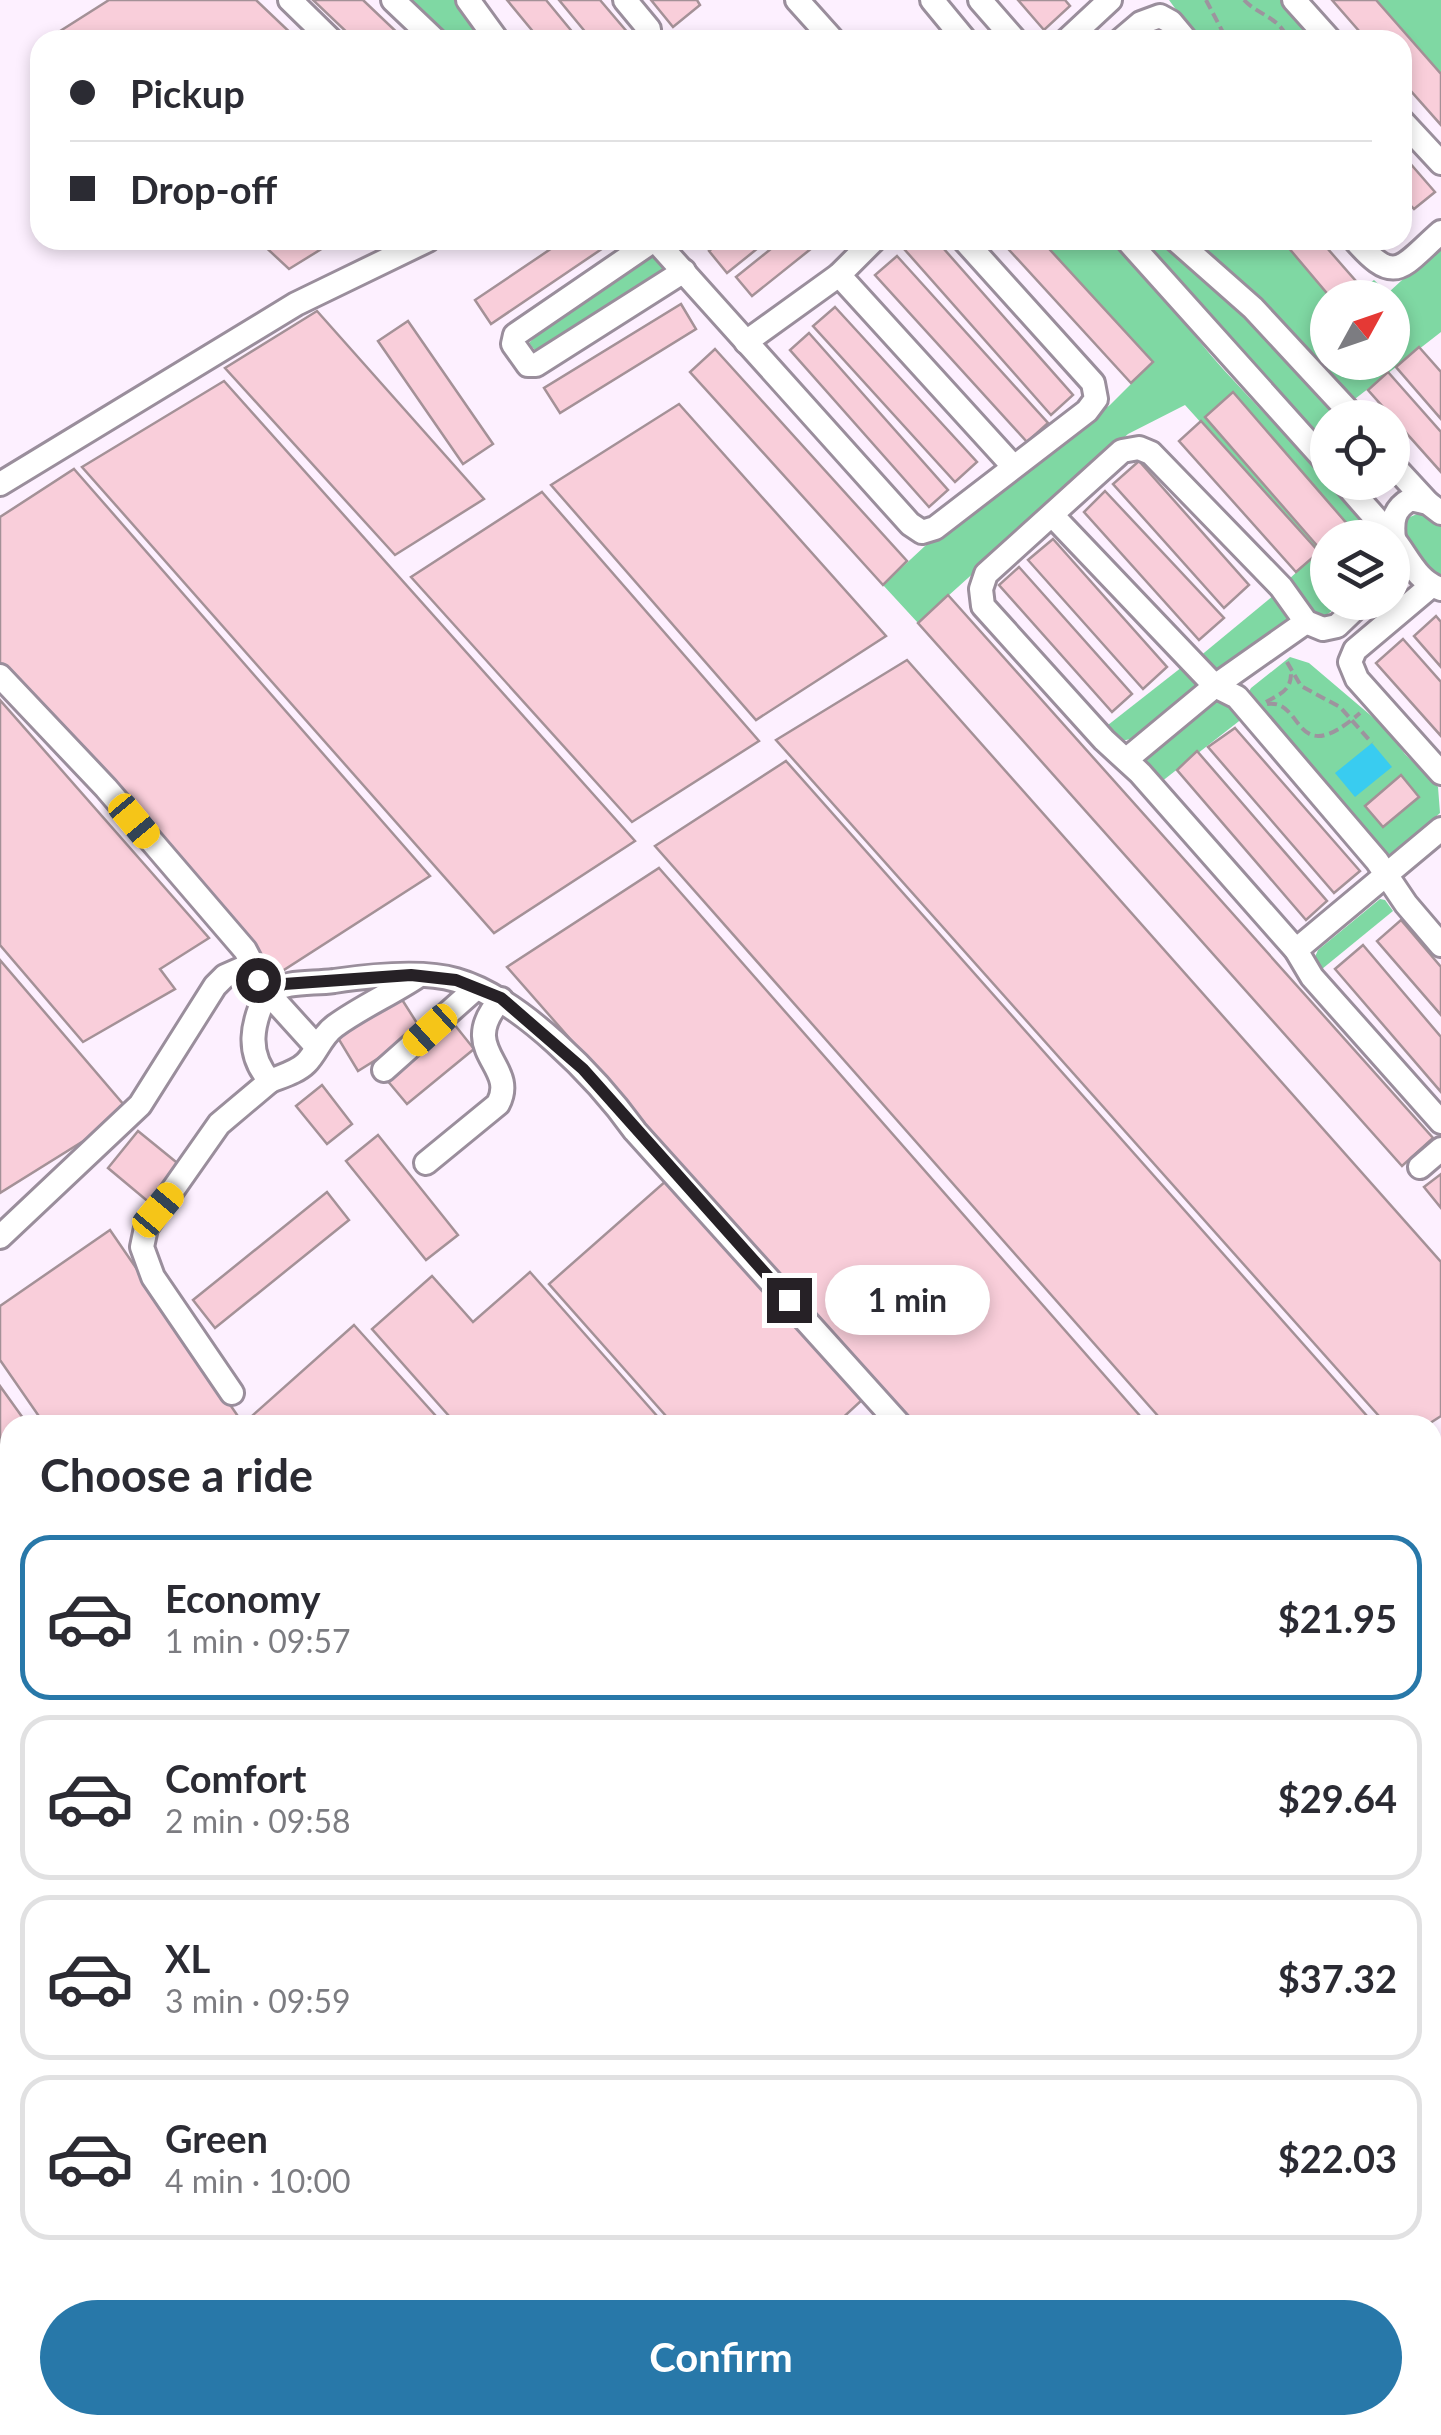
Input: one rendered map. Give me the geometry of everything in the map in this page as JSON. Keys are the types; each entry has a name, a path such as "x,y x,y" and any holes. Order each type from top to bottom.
{"street":[{"path":"290,0 322,30"},
{"path":"393,0 424,30"},
{"path":"468,0 490,30"},
{"path":"625,0 650,29"},
{"path":"798,0 824,30"},
{"path":"932,0 957,30"},
{"path":"980,0 1006,30"},
{"path":"1078,30 1110,0"},
{"path":"1294,0 1321,30"},
{"path":"1133,30 1160,16 1178,30"},
{"path":"1412,132 1441,163"},
{"path":"1363,250 1376,264 1389,270 1402,267 1441,232"},
{"path":"0,484 296,304 407,250"},
{"path":"746,342 839,275 864,250"},
{"path":"666,252 910,524 922,532 936,528 1087,411 1096,399 1093,383 973,250"},
{"path":"1136,250 1310,444"},
{"path":"1187,250 1253,308 1338,400"},
{"path":"666,252 536,365 528,365 513,344 515,335 666,252"},
{"path":"839,275 1014,466"},
{"path":"1343,620 1324,629 1306,622 1281,587 1151,453 1139,448 1122,451 986,574 981,589 983,606 1104,740 1128,759 1296,950 1312,977 1441,1122"},
{"path":"1410,483 1434,508"},
{"path":"1394,520 1401,505 1411,499 1434,508"},
{"path":"1360,500 1377,520"},
{"path":"1053,516 1215,686 1237,697 1386,873 1441,945"},
{"path":"1410,573 1436,588 1355,650 1350,662 1357,679 1441,773"},
{"path":"1128,759 1215,686 1306,622"},
{"path":"0,676 106,788 246,950 266,992 316,1046"},
{"path":"1296,950 1441,829"},
{"path":"0,1237 140,1105 214,986 250,964"},
{"path":"232,1393 153,1276 142,1247 146,1228 218,1124 270,1081 310,1060 330,1030 351,1014 418,976"},
{"path":"270,1081 261,1071 251,1034 266,992 284,984 418,976 456,980 501,998 562,1049 612,1100 891,1415"},
{"path":"384,1070 474,990"},
{"path":"426,1163 498,1104 504,1093 484,1034 486,1016 501,998"},
{"path":"1420,1167 1441,1149"}],"path":[{"path":"1206,0 1222,30"},
{"path":"1244,0 1285,30"},
{"path":"1276,644 1301,686 1340,707 1372,743"},
{"path":"1290,669 1292,682 1288,690 1262,705 1278,702 1285,706 1302,730 1313,735 1327,736 1375,700"}],"green space":[{"path":"395,0 466,0 488,30 426,30"},
{"path":"1169,0 1280,0 1306,30 1191,30"},
{"path":"1376,0 1441,0 1441,74 1412,41 1412,30 1402,30"},
{"path":"1441,244 1441,332 1410,356 1410,280 1402,280"},
{"path":"1050,250 1122,250 1223,369 1310,462 1310,500 1345,500 1363,520 1310,520 1310,543 1185,405 1128,434 918,623 883,585 925,546 1110,405 1153,362"},
{"path":"1147,250 1172,250 1244,314 1326,400 1310,400 1310,430"},
{"path":"1198,250 1291,250 1316,280 1310,280 1310,361"},
{"path":"651,252 664,268 538,354 529,343 542,329"},
{"path":"1329,380 1379,380 1349,400"},
{"path":"1422,512 1441,526 1441,580 1410,546 1410,520 1405,519"},
{"path":"1310,560 1310,611 1286,582"},
{"path":"1273,596 1293,618 1215,673 1199,657"},
{"path":"1290,657 1309,663 1382,725 1438,787 1440,813 1395,853 1385,855 1247,695"},
{"path":"1182,667 1199,687 1134,738 1122,741 1114,737 1108,725"},
{"path":"1216,699 1226,699 1243,718 1161,782 1149,767 1148,749"},
{"path":"1380,899 1393,911 1322,969 1314,959 1318,950"}],"water":[{"path":"1372,743 1392,767 1355,797 1335,773"}],"building":[{"path":"109,0 256,0 288,30 62,30"},
{"path":"313,0 363,0 394,30 344,30"},
{"path":"507,0 546,0 571,30 532,30"},
{"path":"559,0 600,0 626,30 584,30"},
{"path":"651,0 697,0 700,5 673,27"},
{"path":"1018,0 1065,0 1070,6 1044,30"},
{"path":"1332,0 1376,0 1402,30 1358,30"},
{"path":"1412,41 1441,74 1441,125 1412,92"},
{"path":"1412,166 1435,192 1412,207"},
{"path":"269,250 320,250 289,269"},
{"path":"549,250 600,250 491,324 475,300"},
{"path":"710,250 756,250 727,273"},
{"path":"770,250 810,250 752,296 736,277"},
{"path":"905,250 945,250 1073,395 1051,415"},
{"path":"1009,250 1050,250 1153,362 1131,383"},
{"path":"1290,250 1329,250 1355,280 1316,280"},
{"path":"897,256 1048,423 1027,442 875,275"},
{"path":"681,304 696,329 560,413 544,388"},
{"path":"835,307 977,462 955,482 813,326"},
{"path":"317,311 484,499 395,555 225,368"},
{"path":"408,321 493,444 463,464 378,341"},
{"path":"809,333 948,490 929,507 790,350"},
{"path":"1419,347 1441,372 1441,419 1407,380 1410,355"},
{"path":"715,349 907,561 883,585 690,372"},
{"path":"1379,380 1395,380 1441,432 1441,472 1410,437 1410,400 1377,400 1368,390"},
{"path":"224,381 635,841 494,933 82,467"},
{"path":"1233,392 1310,481 1310,500 1326,500 1344,520 1310,520 1310,537 1205,417"},
{"path":"679,404 886,636 756,720 551,485"},
{"path":"1201,421 1310,542 1310,560 1296,572 1179,441"},
{"path":"1139,461 1249,585 1224,608 1113,484"},
{"path":"74,469 430,876 276,975 0,665 0,517"},
{"path":"1105,491 1224,618 1199,640 1084,512"},
{"path":"542,492 759,741 632,822 411,577"},
{"path":"1053,539 1167,667 1143,689 1028,560"},
{"path":"1019,567 1132,694 1112,712 999,585"},
{"path":"948,595 1433,1138 1402,1166 918,623"},
{"path":"1436,616 1441,622 1441,667 1414,636"},
{"path":"1403,639 1441,682 1441,736 1376,663"},
{"path":"907,660 1441,1262 1441,1415 1378,1415 776,740"},
{"path":"0,700 209,938 160,969 175,989 83,1042 0,945"},
{"path":"1235,728 1360,871 1334,893 1208,747"},
{"path":"1197,751 1327,901 1306,920 1177,770"},
{"path":"786,761 1366,1415 1157,1415 655,846"},
{"path":"1401,775 1419,797 1383,827 1365,806"},
{"path":"659,868 1139,1415 900,1415 507,967"},
{"path":"1401,920 1441,967 1441,1015 1377,941"},
{"path":"1363,945 1441,1037 1441,1092 1335,969"},
{"path":"0,960 130,1112 0,1193"},
{"path":"401,998 422,1031 358,1071 338,1038"},
{"path":"454,1024 474,1049 407,1104 386,1079"},
{"path":"322,1085 352,1124 327,1144 296,1106"},
{"path":"138,1131 181,1166 151,1204 108,1168"},
{"path":"378,1135 458,1235 426,1260 346,1161"},
{"path":"1441,1174 1441,1208 1424,1187"},
{"path":"667,1180 862,1400 846,1415 665,1415 549,1284"},
{"path":"327,1192 349,1220 215,1328 193,1300"},
{"path":"110,1230 237,1415 38,1415 0,1360 0,1306"},
{"path":"530,1272 656,1415 448,1415 372,1329 432,1276 473,1322"},
{"path":"354,1325 435,1415 253,1415"},
{"path":"0,1386 21,1415 0,1415"}],"route":[{"path":"258,980 266,992 284,984 411,975 456,980 501,998 583,1069 789,1300"}]}
